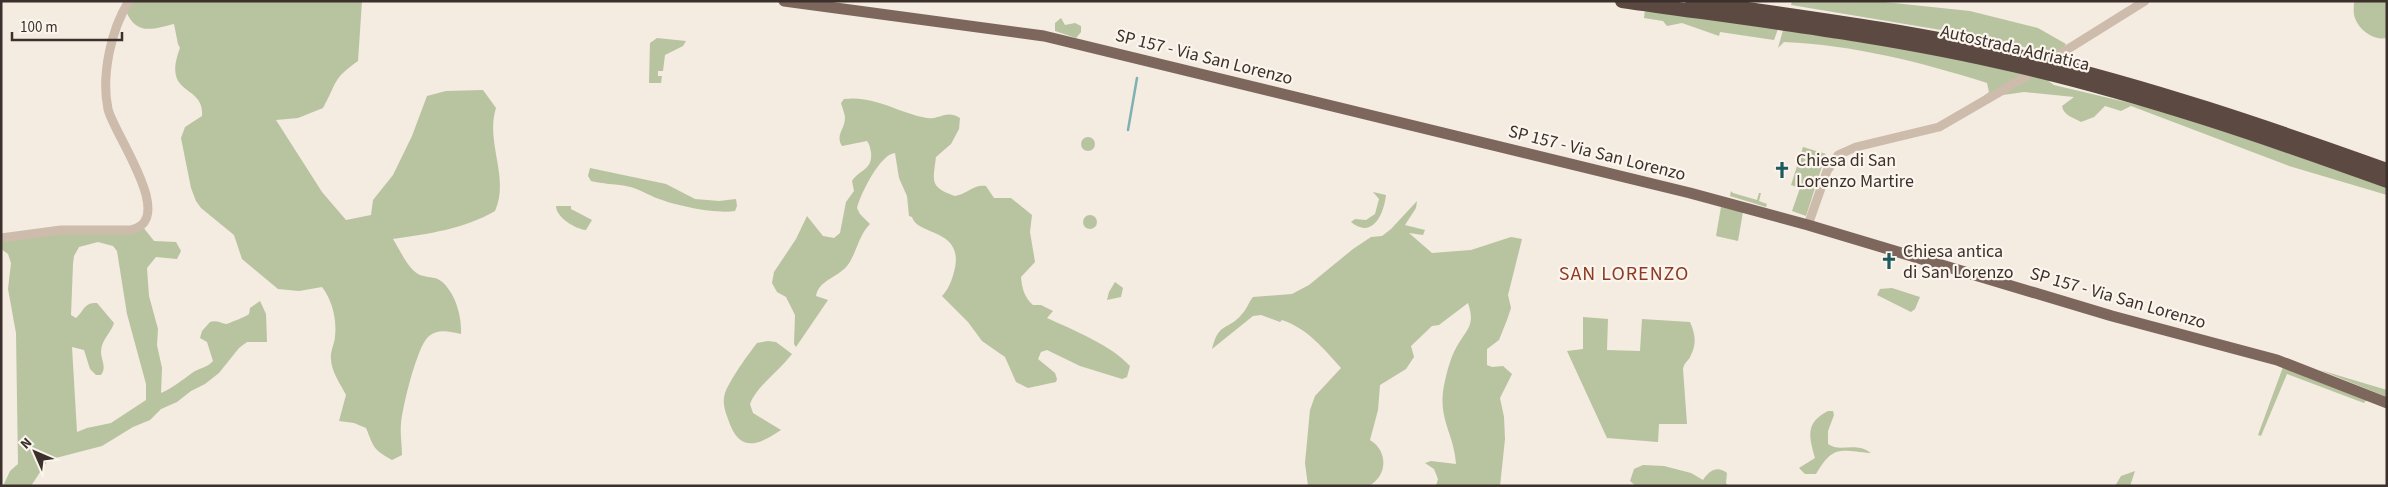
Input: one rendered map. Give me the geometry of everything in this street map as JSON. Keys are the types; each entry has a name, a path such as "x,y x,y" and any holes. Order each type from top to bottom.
{"highway":[{"name":"Autostrada Adriatica","path":"1622,1 1892,41 2018,66 2179,110 2387,181"},
{"name":"Autostrada Adriatica","path":"1692,1 1885,29 2022,56 2112,79 2207,107 2387,170"}],"main road":[{"name":"SP 157 - Via San Lorenzo","path":"784,1 1044,36 1630,178 1808,225 2112,316 2278,360 2387,403"}],"street":[{"path":"1,238 61,230 131,230 137,229 145,221 148,212 148,199 127,151 112,124 108,108 108,59 115,27 129,1"},
{"path":"2060,54 2145,1"},
{"path":"1808,225 1827,171 1838,155 1856,147 1925,132 1939,127 2027,76"}],"green space":[{"path":"133,1 362,1 358,61 339,77 323,108 298,118 276,120 322,192 346,220 371,215 373,200 393,175 412,136 427,96 446,91 483,90 496,108 493,134 500,185 495,211 458,226 432,233 393,239 414,271 421,275 439,279 450,291 457,305 461,327 461,334 444,331 432,334 428,337 419,353 402,416 402,455 392,460 374,447 366,428 354,423 339,421 346,395 331,364 335,339 335,323 331,304 322,287 299,291 278,289 242,259 234,235 201,208 196,201 191,188 181,138 185,127 202,116 201,106 197,98 179,83 176,75 176,64 180,48 174,24 152,29 140,27 130,19 126,11"},
{"path":"1792,1 1875,1 1970,11 2038,28 2066,44 2053,54 1983,37 1791,5"},
{"path":"2354,1 2387,1 2387,38 2372,36 2360,27 2354,16"},
{"path":"1645,9 1778,29 1774,40 1720,32 1719,36 1682,23 1667,26 1663,21 1644,18"},
{"path":"1061,18 1065,25 1075,23 1081,26 1081,32 1076,38 1055,31 1055,23"},
{"path":"1783,30 1919,51 2027,74 1976,102 1989,92 1987,83 1937,68 1861,51 1784,42 1778,48"},
{"path":"657,38 686,41 683,46 665,55 663,71 658,71 658,76 662,76 661,83 649,83 650,43"},
{"path":"2032,76 2047,80 2054,85 2168,112 2387,187 2387,195 2289,166 2131,106 2121,111 2105,106 2094,117 2081,122 2064,112 2062,106 2074,97 2024,92 2003,95"},
{"path":"855,98 876,102 927,118 951,114 960,118 959,129 951,144 936,157 934,178 937,186 955,196 978,186 986,186 994,198 1011,198 1032,215 1030,232 1035,262 1021,277 1026,296 1033,305 1041,305 1053,311 1047,318 1091,339 1122,358 1130,366 1127,377 1122,379 1080,366 1047,350 1041,352 1038,359 1055,373 1056,382 1028,388 1016,382 1005,357 982,341 968,322 942,296 950,285 954,272 956,258 953,248 947,240 922,227 909,216 907,196 899,178 895,153 883,160 866,185 857,208 870,224 847,266 821,286 816,296 828,300 796,347 794,344 795,315 786,297 777,292 772,283 774,272 796,239 807,216 823,236 834,238 840,233 846,202 854,191 852,181 868,166 871,158 867,141 842,146 840,142 845,118 841,103 844,99"},
{"path":"1085,137 1091,137 1095,144 1091,151 1085,151 1081,147 1081,141"},
{"path":"1803,147 1826,154 1806,216 1792,211 1800,188 1791,185"},
{"path":"590,168 666,184 695,199 719,201 736,199 737,206 735,211 727,212 697,209 676,204 630,187 591,181 588,176"},
{"path":"1731,191 1757,200 1759,193 1761,193 1759,201 1767,204 1766,207 1730,196"},
{"path":"1373,192 1386,195 1383,209 1376,222 1371,226 1359,227 1351,222 1355,219 1366,220 1375,214 1379,199"},
{"path":"1417,201 1416,208 1405,225 1425,230 1423,235 1409,233 1432,253 1471,250 1511,237 1522,239 1508,295 1511,308 1499,340 1487,349 1487,365 1492,367 1503,366 1512,374 1500,398 1504,417 1505,439 1500,486 1436,486 1438,479 1434,469 1425,463 1431,461 1456,464 1455,453 1444,415 1443,394 1452,356 1469,327 1471,317 1468,303 1439,325 1432,326 1411,346 1414,357 1406,369 1380,385 1378,410 1370,440 1376,445 1383,456 1380,476 1369,486 1308,486 1305,463 1310,410 1315,396 1341,368 1315,340 1300,328 1282,320 1280,322 1261,315 1253,316 1212,349 1215,340 1221,330 1244,312 1253,297 1292,294 1309,285 1353,249 1371,237 1382,236 1391,229"},
{"path":"556,206 571,206 571,209 592,220 586,230 577,227 567,222 559,214"},
{"path":"1721,207 1743,212 1738,241 1716,236"},
{"path":"1087,215 1093,215 1097,222 1093,229 1087,229 1083,225 1083,219"},
{"path":"143,227 154,241 176,242 181,251 177,259 156,257 147,268 149,296 158,329 157,345 162,368 161,393 213,361 207,342 200,338 202,331 210,322 217,321 226,324 238,320 249,314 250,308 260,301 266,314 267,342 247,342 239,348 219,373 205,384 191,391 177,402 161,409 150,420 133,427 102,446 48,460 31,486 3,486 10,471 18,464 16,333 8,289 11,263 8,254 1,249 1,239","holes":["98,242 113,246 117,251 127,314 146,384 146,400 111,423 77,432 72,347 84,350 90,369 96,375 101,375 104,366 101,348 114,323 97,303 87,305 76,318 71,315 74,256 79,247"]},
{"path":"1115,282 1123,288 1121,297 1107,300 1109,292"},
{"path":"1892,288 1920,297 1915,309 1911,312 1877,295 1880,289"},
{"path":"1583,317 1608,319 1607,350 1640,351 1642,319 1690,322 1695,342 1690,357 1683,369 1687,424 1659,424 1658,442 1607,438 1567,351 1583,349"},
{"path":"776,342 792,354 757,391 750,404 753,413 781,430 757,443 743,442 732,430 725,410 724,396 735,374 757,343"},
{"path":"2283,367 2368,398 2364,403 2287,374 2261,436 2258,435"},
{"path":"2320,370 2387,390 2387,397"},
{"path":"1828,411 1833,411 1834,415 1828,431 1828,444 1838,448 1859,448 1871,453 1838,452 1827,458 1816,474 1805,474 1799,468 1815,458 1810,437 1812,425 1815,420"},
{"path":"1643,465 1664,466 1691,473 1703,480 1714,470 1720,469 1727,473 1726,483 1728,486 1636,486 1630,481 1634,469"},
{"path":"2135,471 2130,486 2115,486 2121,476"}],"waterway":[{"path":"1128,130 1137,78"}],"place":[{"name":"Chiesa di San Lorenzo Martire","path":"1782,170"},
{"name":"Chiesa antica di San Lorenzo","path":"1889,261"}],"district":[{"name":"SAN LORENZO","path":"1624,274"}]}
